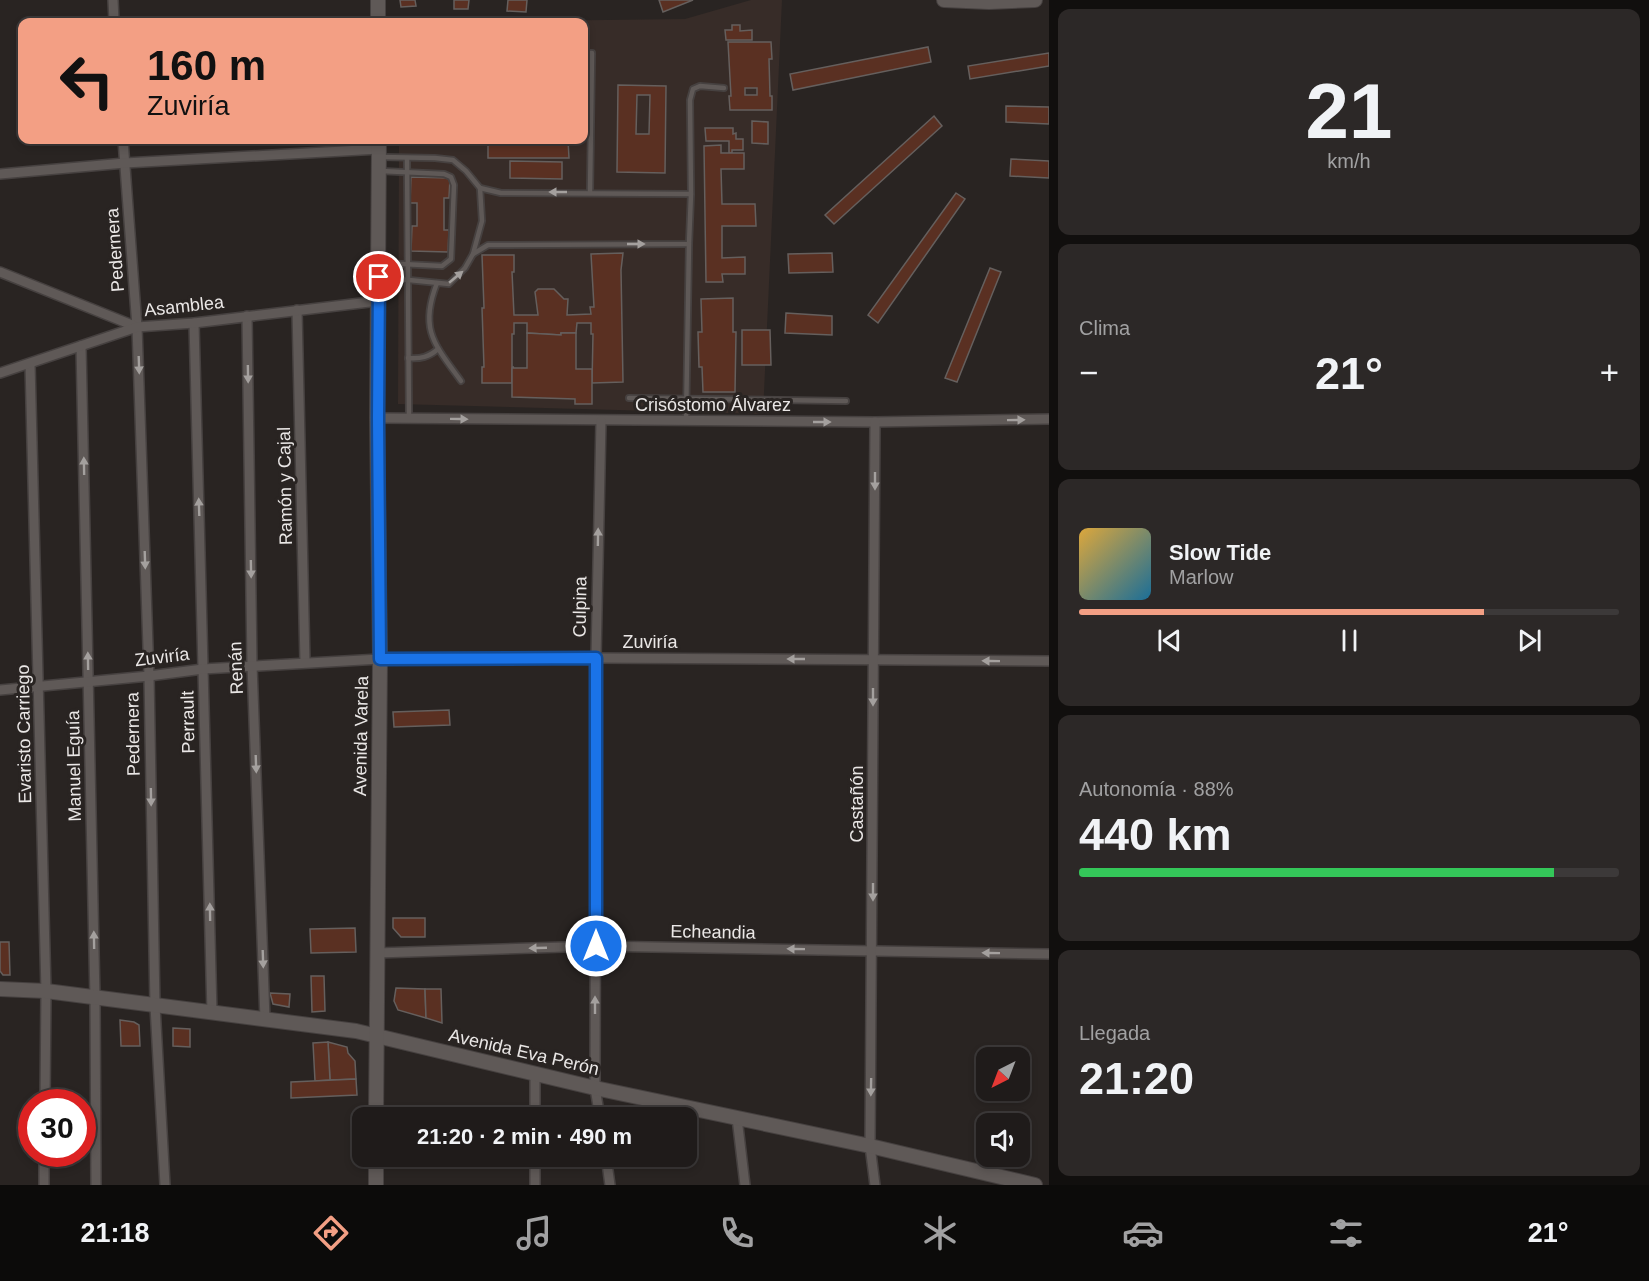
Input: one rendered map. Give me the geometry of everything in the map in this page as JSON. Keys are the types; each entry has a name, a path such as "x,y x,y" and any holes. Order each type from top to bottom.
{"main road":[{"path":"378,0 378,18"},
{"path":"944,0 989,2 1035,0"},
{"name":"Avenida Varela","path":"376,1107 380,659 379,154"},
{"name":"Avenida Eva Perón","path":"0,989 46,992 212,1012 377,1035 596,1088 870,1146 1035,1185"},
{"path":"376,1167 376,1185"}],"street":[{"path":"113,0 114,18"},
{"name":"Pedernera","path":"123,144 137,327 149,676 155,1006 165,1185"},
{"path":"0,174 125,163 379,154"},
{"path":"0,272 137,327"},
{"name":"Asamblea","path":"0,373 137,327 194,323 378,301"},
{"name":"Ramón y Cajal","path":"297,310 305,662"},
{"name":"Renán","path":"247,316 252,665 265,1019"},
{"name":"Perrault","path":"194,323 212,1012"},
{"name":"Manuel Eguía","path":"81,346 95,998 96,1185"},
{"name":"Evaristo Carriego","path":"30,364 46,992 45,1089"},
{"name":"Crisóstomo Álvarez","path":"378,418 875,423 1049,419"},
{"name":"Culpina","path":"599,1107 596,1088 596,658 601,421"},
{"name":"Castañón","path":"875,423 870,1146 875,1185"},
{"name":"Zuviría","path":"0,690 252,665 380,659 1049,661"},
{"name":"Echeandia","path":"377,953 596,946 1049,954"},
{"path":"535,1073 535,1107"},
{"path":"737,1118 745,1185"},
{"path":"44,1167 44,1185"},
{"path":"535,1167 535,1185"},
{"path":"608,1167 610,1185"}],"lane":[{"path":"588,52 592,53 590,192"},
{"path":"686,421 691,194 690,100 693,89 700,86 724,88"},
{"path":"379,154 453,160 480,188 482,221 473,254 465,268 449,284 379,277"},
{"path":"379,154 407,172 444,174 451,177 454,185 451,259 442,266 379,262"},
{"path":"407,158 409,419"},
{"path":"480,188 501,193 691,194"},
{"path":"473,254 488,245 689,244"},
{"path":"436,283 429,302 428,320 432,339 461,381"},
{"path":"408,358 424,358 438,349"},
{"path":"629,398 846,401"}],"shaded area":[{"path":"751,0 782,0 763,414 398,404 399,144 588,144 588,20 685,19"}],"building":[{"path":"400,0 415,0 416,6 401,7"},
{"path":"454,0 469,0 468,9 454,9"},
{"path":"508,0 527,0 526,12 507,11"},
{"path":"659,0 693,0 663,12"},
{"path":"732,25 740,25 740,31 752,30 752,40 726,40 725,30 732,30"},
{"path":"728,42 771,42 772,59 769,59 772,110 730,110 729,96 731,96","holes":["745,88 757,88 757,95 745,95"]},
{"path":"928,47 931,62 793,90 790,74"},
{"path":"1049,53 1049,66 970,79 968,66"},
{"path":"618,85 666,86 665,173 617,172","holes":["637,95 650,95 649,134 636,134"]},
{"path":"1006,106 1049,107 1049,124 1006,122"},
{"path":"934,116 942,126 834,224 825,215"},
{"path":"752,121 768,122 768,144 752,143"},
{"path":"705,128 733,128 736,139 743,139 743,150 732,150 732,153 729,153 729,141 706,141"},
{"path":"488,144 568,144 569,158 488,158"},
{"path":"721,145 721,153 744,153 744,169 721,169 722,204 755,204 756,226 722,226 722,258 745,257 745,274 722,274 723,282 706,282 704,146"},
{"path":"1011,159 1049,161 1049,178 1010,176"},
{"path":"510,161 562,162 562,179 510,178"},
{"path":"411,177 450,178 449,198 444,198 444,230 449,230 448,252 411,251 412,226 417,226 417,203 410,203"},
{"path":"956,193 965,199 878,323 868,315"},
{"path":"623,253 621,270 623,382 592,383 593,334 591,334 591,323 577,323 576,333 561,333 561,335 527,333 527,323 514,323 512,383 482,383 482,367 484,367 482,308 484,308 482,255 514,255 514,272 512,272 514,315 538,315 535,292 538,289 554,289 564,299 568,299 567,315 591,314 590,307 594,307 591,254"},
{"path":"832,253 833,272 789,273 788,254"},
{"path":"990,268 1001,272 957,382 945,378"},
{"path":"733,298 733,332 736,332 735,392 703,392 702,367 699,367 698,332 702,332 701,299"},
{"path":"786,313 832,316 832,335 785,333"},
{"path":"742,330 770,330 771,365 742,365"},
{"path":"527,333 561,335 561,333 576,333 576,369 592,369 592,404 575,404 575,399 512,397 512,368 527,368"},
{"path":"449,710 450,725 394,727 393,712"},
{"path":"393,918 425,918 425,937 401,937 393,928"},
{"path":"355,928 356,952 311,953 310,929"},
{"path":"0,942 9,942 10,975 3,975 0,971"},
{"path":"311,976 324,976 325,1011 312,1012"},
{"path":"396,988 425,989 426,1018 398,1010 394,1001"},
{"path":"425,989 441,989 442,1023 426,1018"},
{"path":"270,993 290,994 289,1007 273,1004"},
{"path":"120,1020 139,1025 140,1046 121,1046"},
{"path":"173,1028 190,1029 190,1047 173,1046"},
{"path":"328,1042 347,1047 348,1053 355,1061 356,1079 330,1080"},
{"path":"328,1042 330,1080 315,1081 313,1043"},
{"path":"356,1079 357,1095 291,1098 291,1082"}],"route":[{"path":"379,277 380,659 596,658 596,946"}]}
